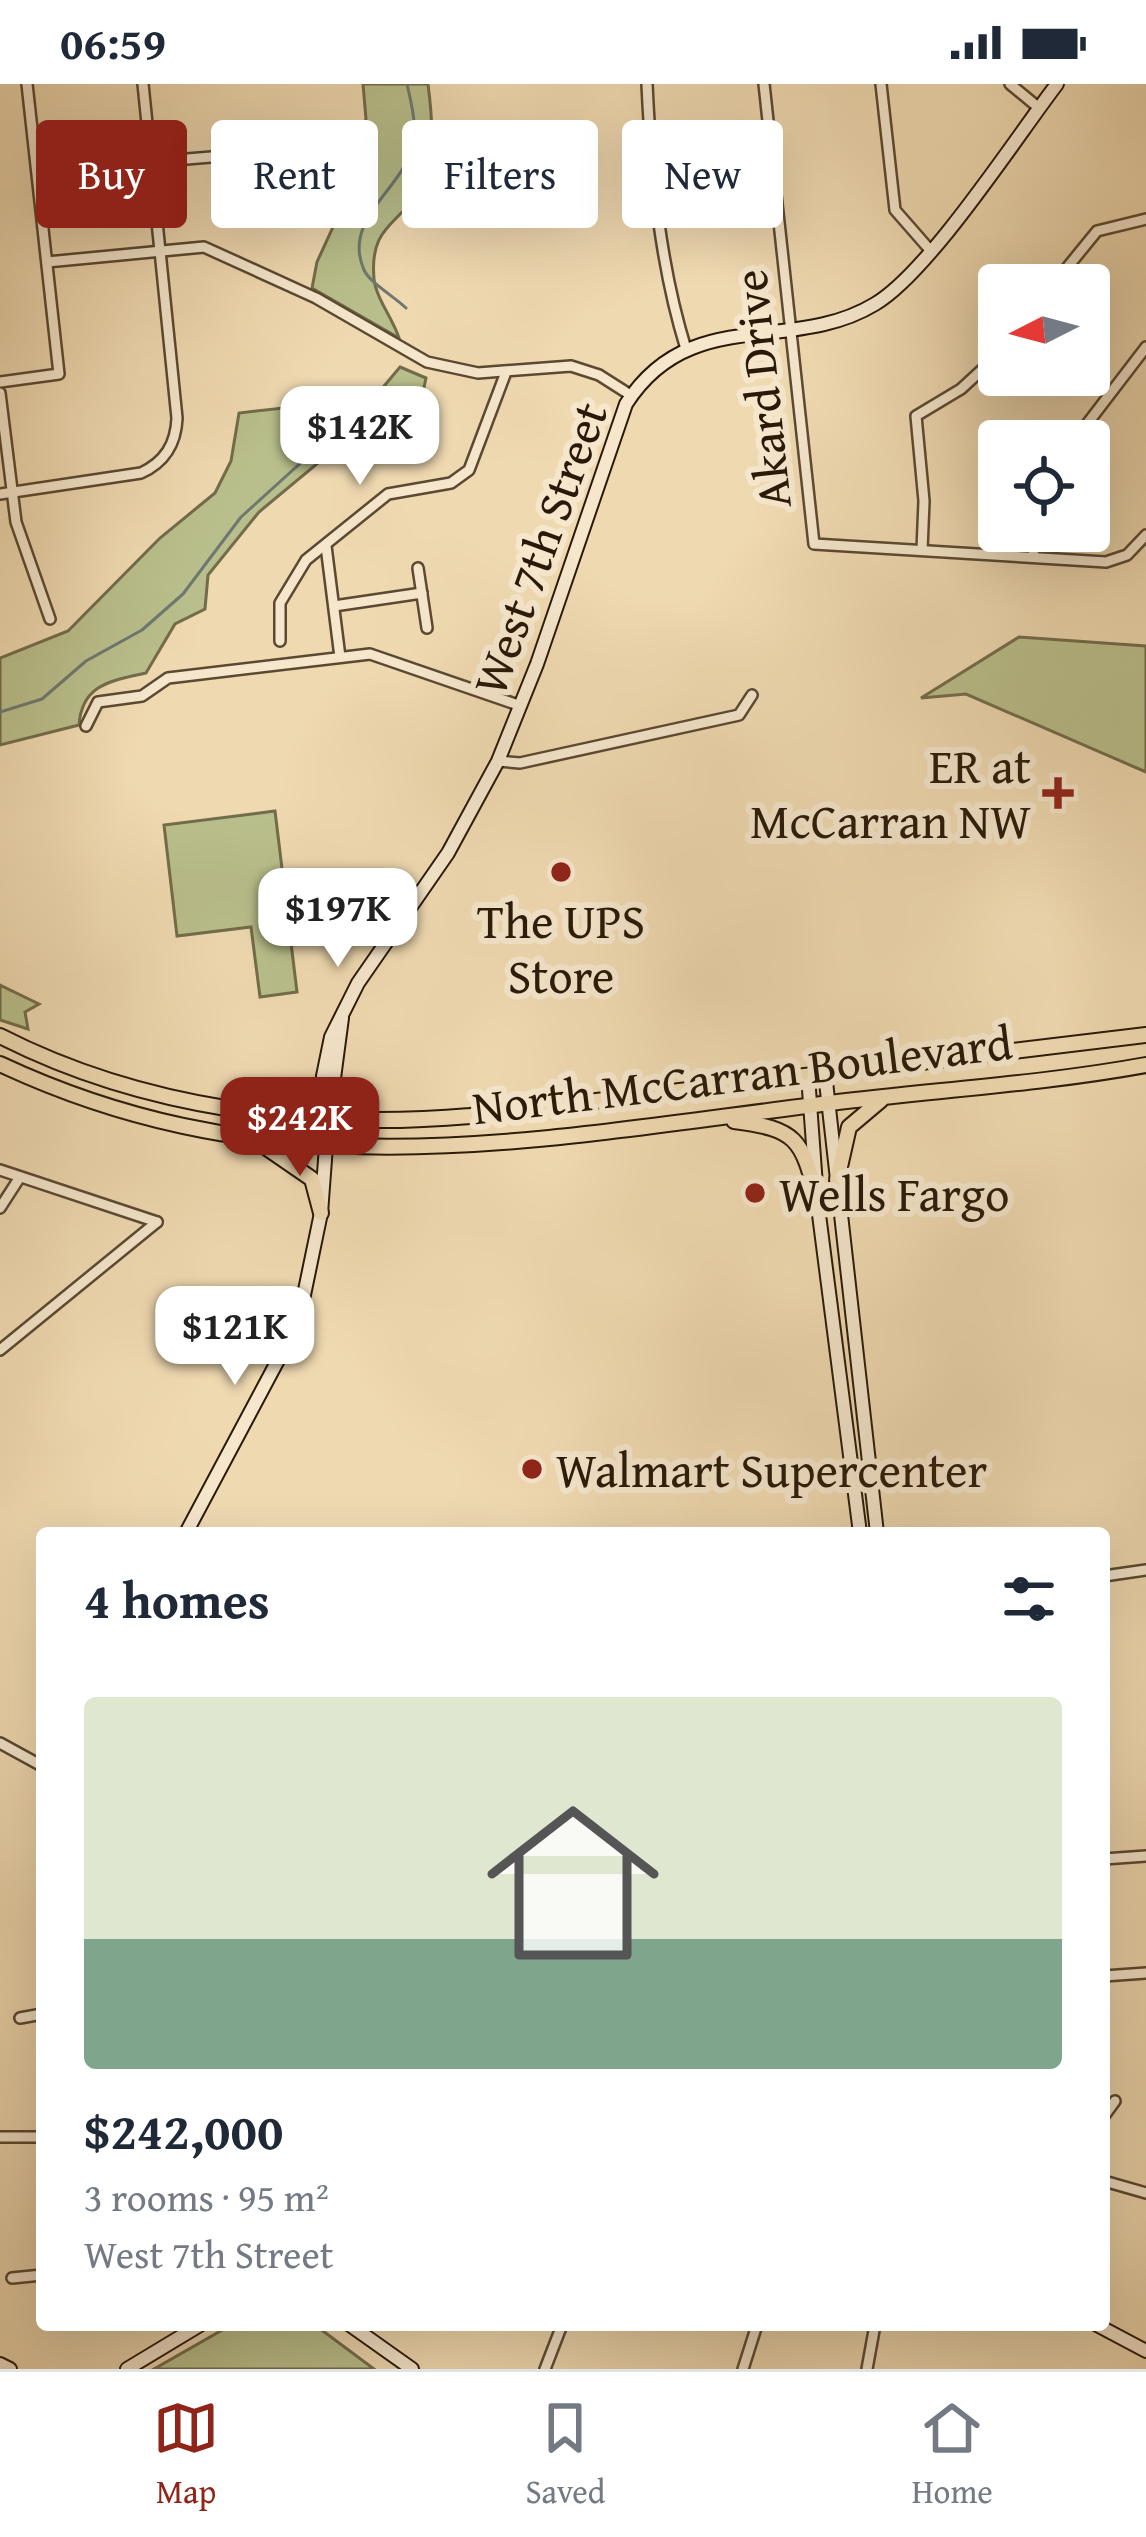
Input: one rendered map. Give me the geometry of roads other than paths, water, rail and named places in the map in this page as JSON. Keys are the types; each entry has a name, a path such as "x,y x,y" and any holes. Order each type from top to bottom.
{"main road":[{"name":"West 7th Street","path":"188,1527 293,1328 321,1213 328,1120 323,1076 331,1037 372,962 448,853 498,761 606,454 632,396 686,350 729,335 832,323 898,288 1058,84"},
{"name":"North McCarran Boulevard","path":"0,1036 109,1079 191,1101 328,1120 470,1116 1146,1035"},
{"name":"North McCarran Boulevard","path":"0,1064 136,1116 254,1142 440,1149 1146,1065"},
{"path":"825,1073 877,1527"},
{"path":"808,1076 818,1199 859,1527"},
{"path":"837,1180 844,1139 856,1118 887,1097 912,1094"},
{"path":"711,1118 788,1133 804,1153 818,1199"},
{"path":"254,1142 304,1170 319,1193 321,1213"},
{"path":"127,2369 190,2331"},
{"path":"358,2331 412,2369"},
{"path":"1108,2331 1146,2351"},
{"path":"0,2364 10,2369"}],"street":[{"path":"0,382 59,374 27,84"},
{"path":"143,84 147,120"},
{"path":"647,84 666,257 686,350"},
{"name":"Akard Drive","path":"764,84 814,544 922,550"},
{"path":"881,84 895,210 930,250"},
{"path":"1010,84 1039,108"},
{"path":"1070,264 1097,231 1146,219"},
{"path":"6,493 119,480 161,461 176,430 158,228"},
{"path":"46,262 190,246 217,251 316,298 427,362 458,371 571,366 599,375 632,396"},
{"path":"1090,420 1146,347"},
{"path":"280,641 285,590 306,560 388,494 451,483 469,470 506,372"},
{"path":"978,373 916,416 925,501 922,550 1117,560 1146,535"},
{"path":"0,392 6,493 50,619"},
{"path":"326,545 340,657"},
{"path":"1034,552 1034,557"},
{"path":"418,568 427,628"},
{"path":"334,606 422,593"},
{"path":"86,726 98,702 142,696 168,678 370,654 521,706"},
{"path":"498,761 520,763 740,715 752,695"},
{"path":"0,1170 157,1222 0,1350"},
{"path":"0,1208 20,1177"},
{"path":"1110,1575 1146,1570"},
{"path":"0,1744 36,1763"},
{"path":"1110,1859 1146,1856"},
{"path":"1110,1976 1146,1973"},
{"path":"20,2018 36,2015"},
{"path":"1110,2108 1115,2101"},
{"path":"0,2137 36,2137"},
{"path":"1110,2183 1146,2192"},
{"path":"11,2278 36,2276"},
{"path":"545,2369 560,2331"},
{"path":"743,2369 756,2331"},
{"path":"867,2369 874,2331"}],"waterway":[{"path":"406,308 367,275 359,252 366,221 411,150 414,125 407,84"},
{"path":"0,712 42,699 86,661 142,630 183,594 241,517 348,420 413,395"}],"place":[{"name":"ER at McCarran NW","path":"1058,793"},
{"name":"The UPS Store","path":"561,872"},
{"name":"Wells Fargo","path":"755,1193"},
{"name":"Walmart Supercenter","path":"532,1469"}]}
